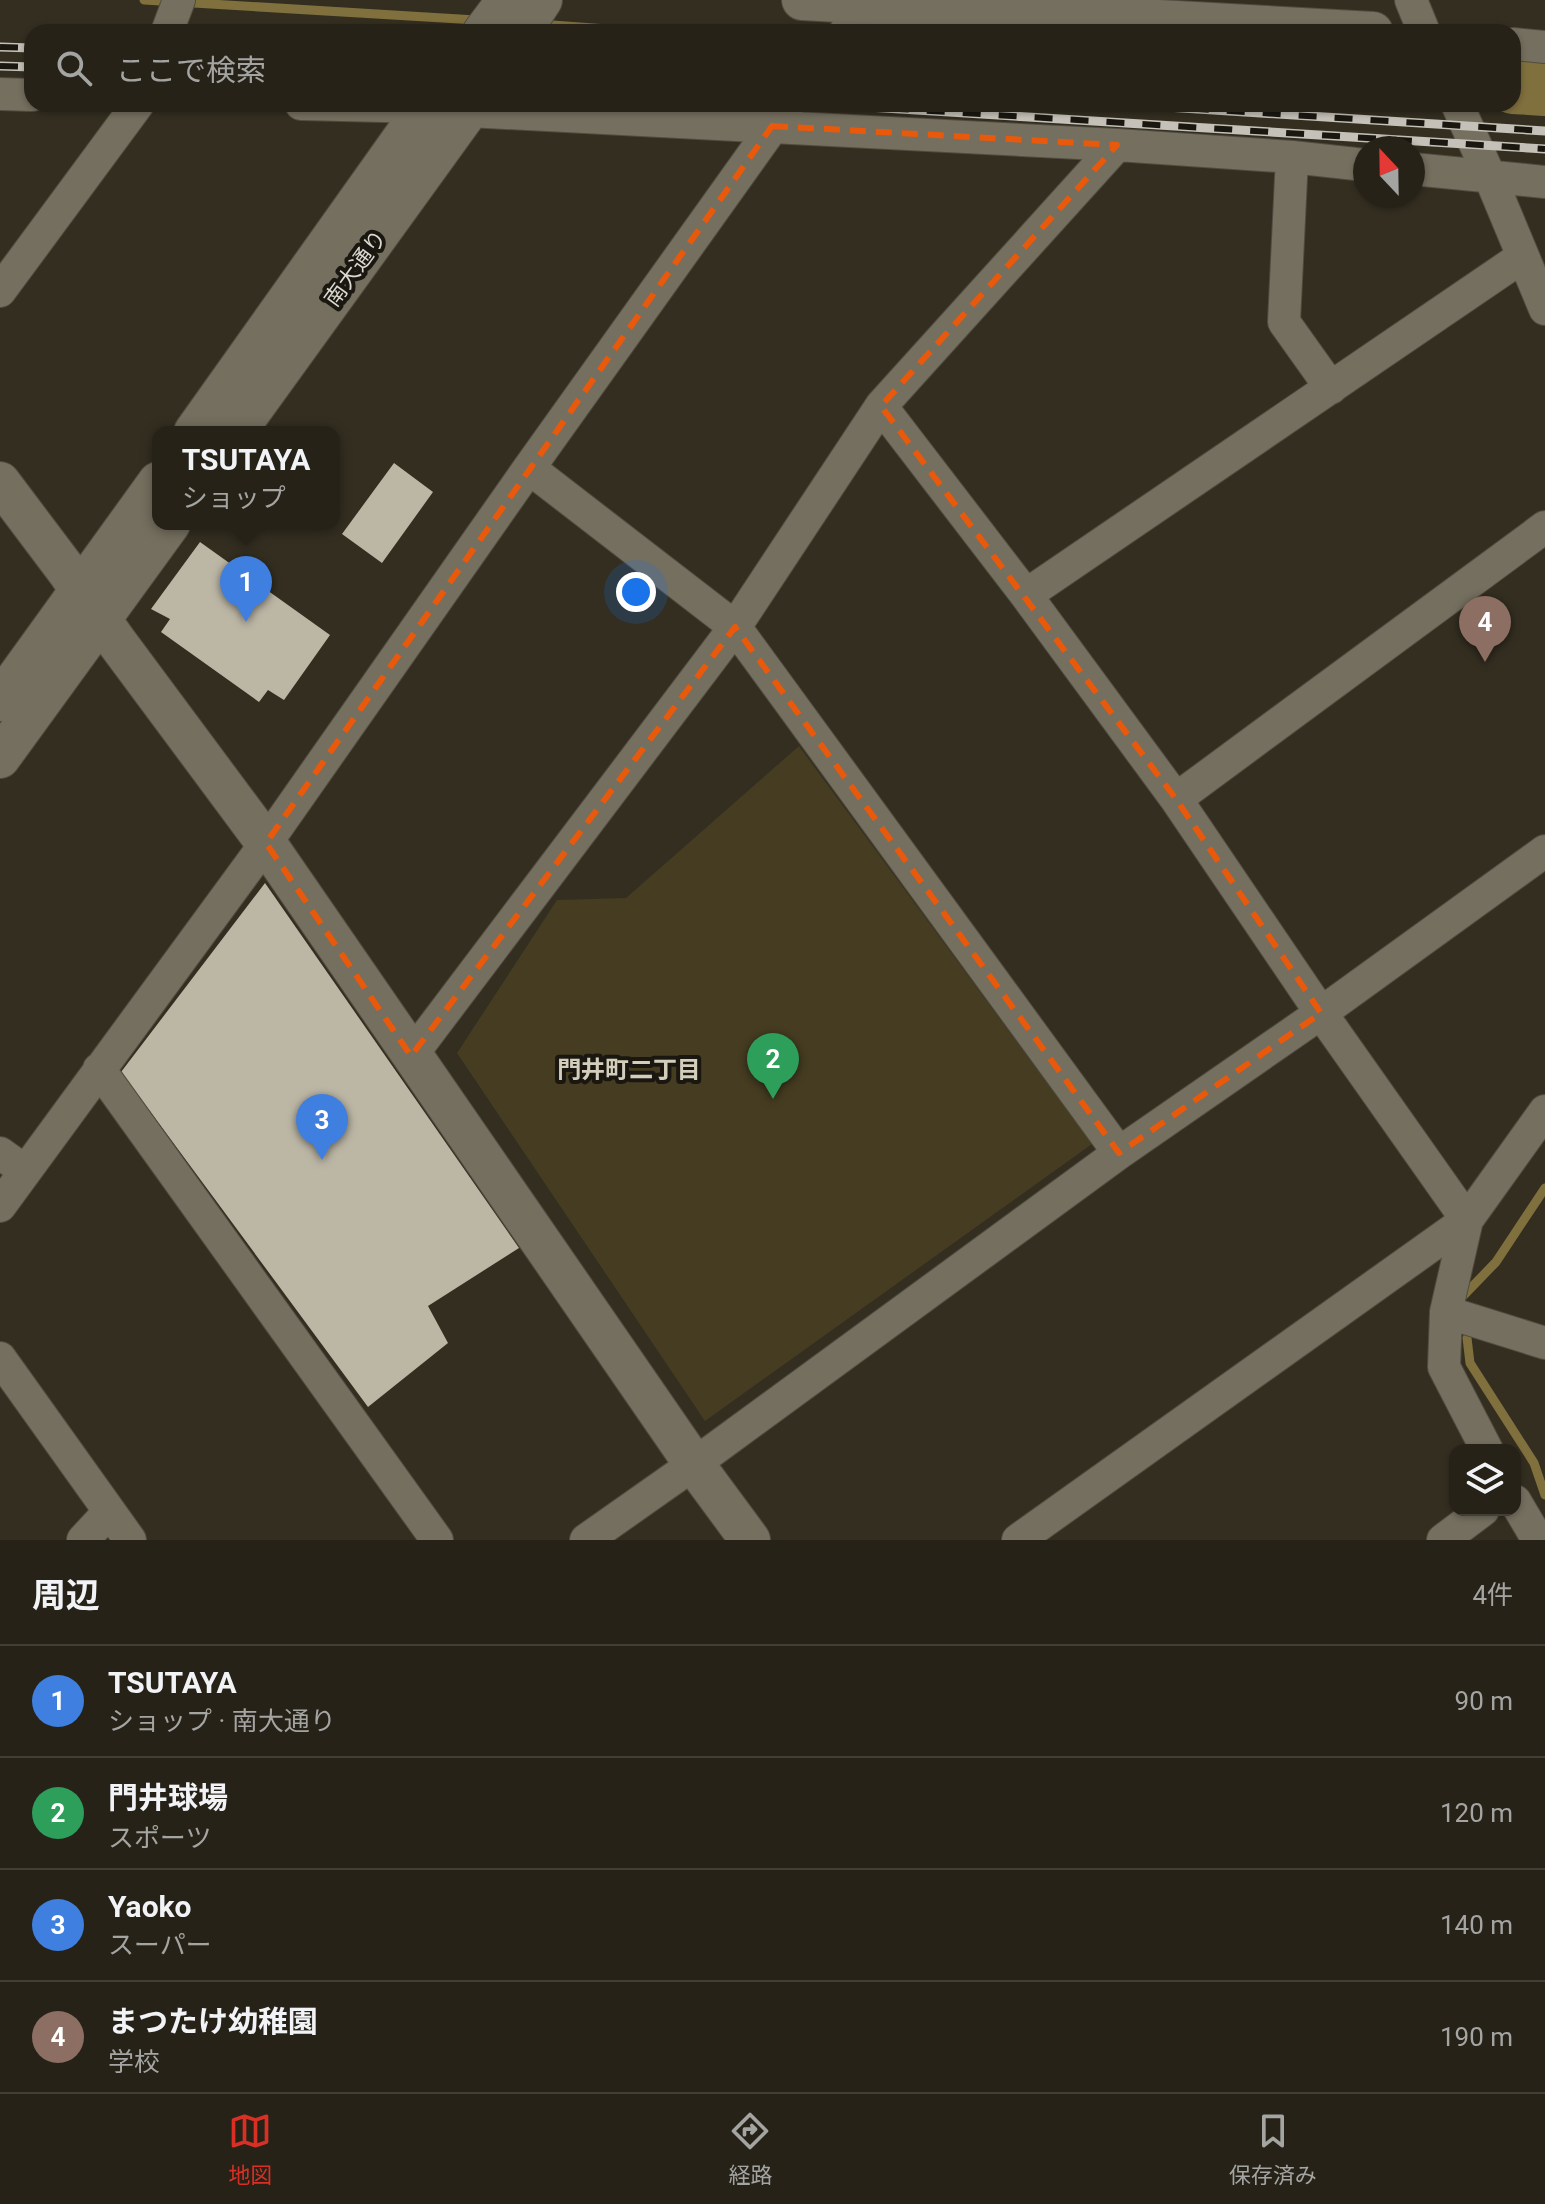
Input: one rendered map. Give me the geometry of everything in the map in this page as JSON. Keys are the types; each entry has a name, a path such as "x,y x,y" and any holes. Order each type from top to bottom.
{"street":[{"path":"170,24 179,0"},
{"path":"802,0 860,12 1159,10 1295,24"},
{"path":"1411,0 1421,24"},
{"path":"1521,45 1545,47"},
{"path":"0,94 24,95"},
{"path":"0,291 132,112"},
{"name":"南大通り","path":"198,426 422,112"},
{"name":"南大通り","path":"240,426 467,112"},
{"path":"665,112 781,115 1353,164"},
{"path":"1461,112 1545,309"},
{"path":"0,1206 12,1162 99,1069 266,843 781,115"},
{"path":"411,1056 735,627 881,406 1117,145"},
{"path":"1292,157 1284,322 1331,388"},
{"path":"1425,170 1545,182"},
{"path":"1026,595 1522,257"},
{"path":"881,406 1026,595 1176,799 1321,1013 1467,1220 1446,1312 1444,1367 1484,1444"},
{"path":"529,468 735,627 1119,1153"},
{"path":"0,482 266,843 694,1464 750,1540"},
{"path":"0,758 91,605 152,493"},
{"path":"1176,799 1545,527"},
{"path":"0,701 164,530"},
{"path":"586,1540 1119,1153 1321,1013 1545,851"},
{"path":"99,1069 437,1540"},
{"path":"1018,1540 1467,1220 1545,1111"},
{"path":"1446,1312 1545,1343"},
{"path":"0,1358 130,1540"},
{"path":"1521,1511 1538,1540"},
{"path":"83,1540 109,1512"},
{"path":"1443,1540 1475,1516"}],"highlighted area":[{"path":"772,126 1117,145 881,406 1176,799 1321,1013 1119,1153 735,627 411,1056 266,843"}],"shaded area":[{"path":"799,746 1092,1144 705,1421 457,1053 557,900 626,898"}],"building":[{"path":"394,463 433,492 382,563 342,534"},
{"path":"200,542 330,635 284,700 268,690 259,702 161,632 170,619 151,609"},
{"path":"265,883 519,1248 428,1306 448,1343 368,1407 121,1072"}],"waterway":[{"path":"144,0 476,20"},
{"path":"1521,88 1545,89"},
{"path":"1464,1295 1496,1262 1545,1188"},
{"path":"1467,1338 1470,1363 1534,1463 1545,1495"}],"railway":[{"path":"0,47 24,48"},
{"path":"0,66 24,67"},
{"path":"948,112 1545,149"},
{"path":"1245,112 1545,131"}],"place":[{"name":"TSUTAYA","path":"246,622"},
{"name":"まつたけ幼稚園","path":"1485,662"},
{"name":"門井球場","path":"773,1099"},
{"name":"Yaoko","path":"322,1160"}],"district":[{"name":"門井町二丁目","path":"629,1070"}]}
